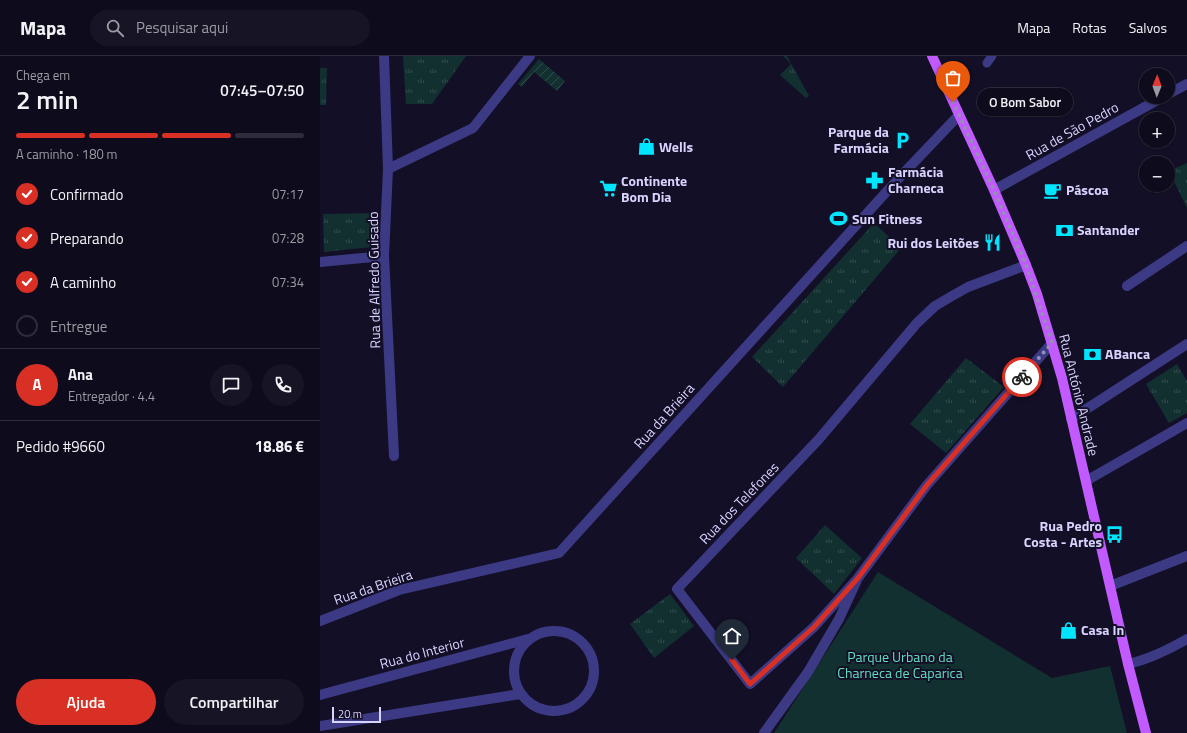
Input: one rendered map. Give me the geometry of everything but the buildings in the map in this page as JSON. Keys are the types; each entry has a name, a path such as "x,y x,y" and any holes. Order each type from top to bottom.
{"main road":[{"name":"Rua António Andrade","path":"932,56 994,190 1026,265 1052,343 1086,481 1128,664 1146,733"}],"street":[{"name":"Rua de Alfredo Guisado","path":"384,56 388,169 384,256 394,456"},
{"path":"388,169 473,128 530,56"},
{"path":"1175,90 1187,84"},
{"name":"Rua de São Pedro","path":"994,190 1150,104"},
{"name":"Rua da Brieira","path":"320,621 399,590 559,553 899,178 959,115"},
{"path":"1127,286 1187,246"},
{"path":"320,262 384,256"},
{"name":"Rua dos Telefones","path":"858,578 814,627 750,684 677,589 819,439 917,323 935,306 968,287 1026,265"},
{"path":"764,733 808,672 839,619 858,578 927,485 1052,343"},
{"path":"1071,419 1187,344"},
{"path":"1086,481 1187,423"},
{"path":"1110,586 1187,556"},
{"name":"Rua do Interior","path":"320,695 530,638 542,632 555,631 567,633 579,639 588,648 593,660 595,673 592,686 586,697 577,706 565,711 552,712 539,709 528,703 520,694"},
{"path":"320,726 520,694 514,682 514,664 522,647 530,638"},
{"path":"1128,664 1160,654 1187,639"}],"green space":[{"path":"403,56 466,56 432,104 406,104"},
{"path":"783,56 787,56 809,96 806,98 780,75 791,64"},
{"path":"539,59 565,81 557,91 534,72 522,87 518,84"},
{"path":"320,68 327,68 326,105 320,105"},
{"path":"1187,163 1187,208 1175,183 1175,168"},
{"path":"376,213 376,236 371,247 324,252 323,214"},
{"path":"874,223 901,248 783,387 752,357"},
{"path":"966,358 1004,387 946,453 910,424"},
{"path":"1177,364 1187,381 1187,413 1169,423 1146,384"},
{"path":"825,525 862,558 834,594 796,558"},
{"name":"Parque Urbano da Charneca de Caparica","path":"878,572 1052,678 1110,666 1127,733 774,733"},
{"path":"670,594 694,626 654,658 630,624"}],"way so far":[{"path":"953,102 994,190 1026,265 1037,294 1052,343 1022,377"}],"place":[{"name":"O Bom Sabor","path":"953,102"},
{"name":"Parque da Farmácia","path":"902,140"},
{"name":"Wells","path":"646,147"},
{"name":"Farmácia Charneca","path":"875,180"},
{"name":"Continente Bom Dia","path":"608,189"},
{"name":"Páscoa","path":"1053,190"},
{"name":"Sun Fitness","path":"839,219"},
{"name":"Santander","path":"1064,230"},
{"name":"Rui dos Leitões","path":"992,243"},
{"name":"ABanca","path":"1092,354"},
{"name":"Rua Pedro Costa - Artes","path":"1115,534"},
{"name":"Casa In","path":"1068,630"}],"route":[{"path":"732,660 750,684 814,627 858,578 927,485 1022,377"}]}
